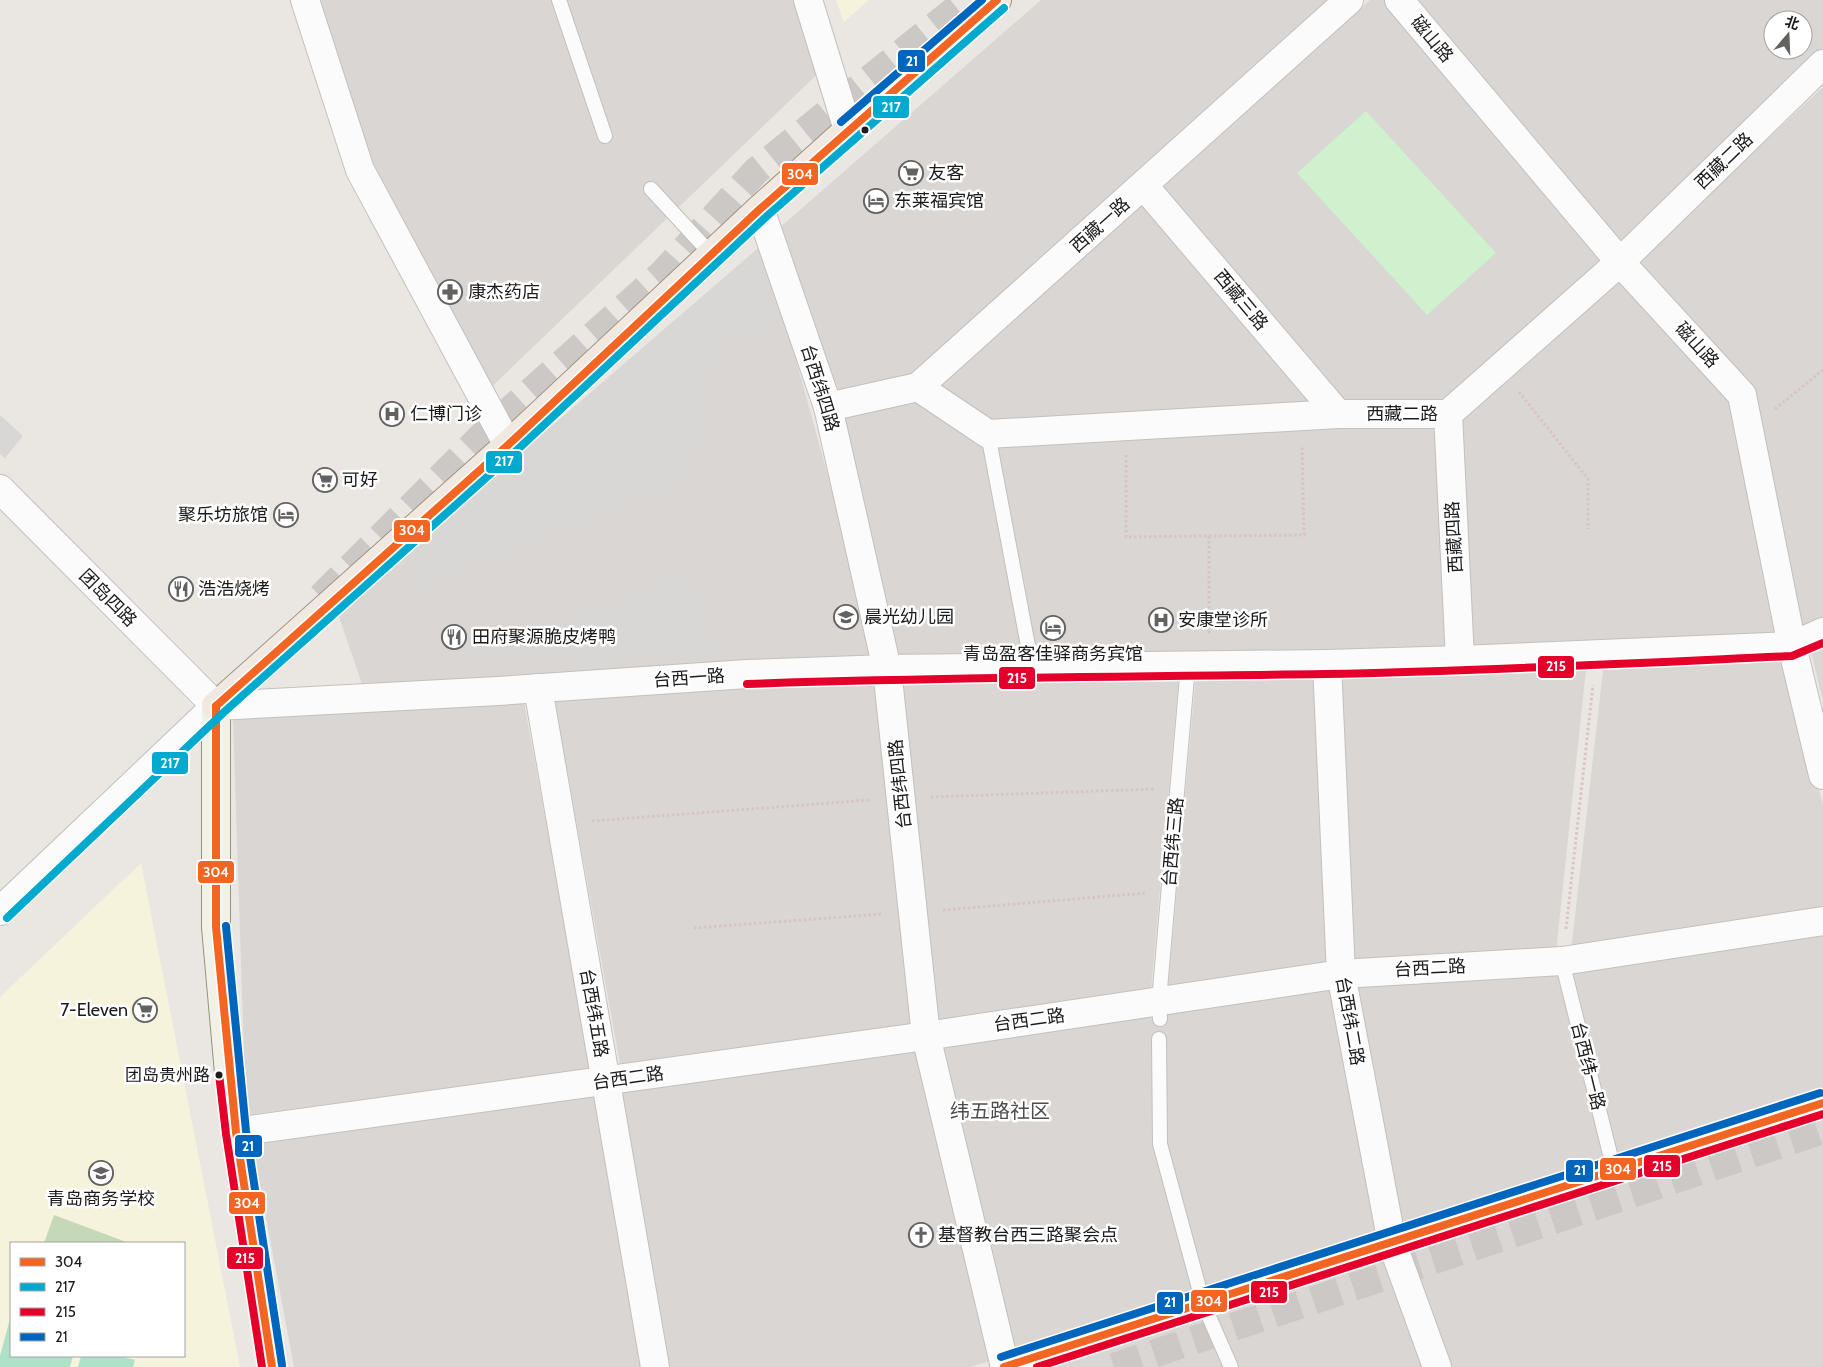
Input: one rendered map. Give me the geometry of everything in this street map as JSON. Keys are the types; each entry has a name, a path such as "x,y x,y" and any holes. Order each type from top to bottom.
{"main road":[{"path":"272,1367 236,1132 216,927 216,706 508,445 760,209 997,0"}],"street":[{"path":"305,0 360,170 508,445"},
{"path":"808,0 848,130"},
{"name":"西藏一路","path":"828,407 918,387 1349,0"},
{"name":"磁山路","path":"1399,0 1620,262 1742,395 1792,646 1823,775"},
{"name":"西藏二路","path":"988,434 1338,414 1448,414 1620,262 1823,64"},
{"name":"西藏三路","path":"1144,186 1338,414"},
{"name":"台西纬四路","path":"760,209 828,407 888,668 926,1036 1005,1367"},
{"path":"918,387 988,434"},
{"name":"西藏四路","path":"1448,414 1460,660"},
{"name":"团岛四路","path":"0,489 216,706"},
{"path":"1792,646 1823,632"},
{"name":"台西一路","path":"216,706 748,674 888,668 1327,664 1792,646"},
{"name":"台西纬二路","path":"1327,664 1341,974 1392,1243 1437,1367"},
{"name":"台西纬五路","path":"538,688 655,1367"},
{"path":"0,911 216,706"},
{"name":"台西二路","path":"236,1132 926,1036 1160,1010 1341,974 1562,961 1823,921"},
{"path":"1005,1367 1823,1103"}],"lane":[{"path":"559,0 604,136"},
{"path":"651,189 712,255"},
{"path":"988,434 1032,667"},
{"name":"台西纬三路","path":"1160,1010 1178,788 1199,665"},
{"name":"台西纬一路","path":"1562,961 1614,1170"},
{"path":"1160,1039 1160,1144 1203,1303 1231,1367"}],"path":[{"path":"1500,368 1588,479 1588,529"},
{"path":"1749,429 1823,370"},
{"path":"1126,426 1126,537 1304,535 1301,416"},
{"path":"1199,665 1210,536"},
{"path":"1562,961 1597,654"},
{"path":"562,823 901,798 1178,788"}],"shaded area":[{"path":"305,0 808,0 829,63 482,396 360,170"},
{"path":"836,0 869,0 844,22"},
{"path":"1041,0 1330,0 913,373 833,397 778,229"},
{"path":"1370,0 1823,0 1823,48 1813,58 1813,10 1763,10 1763,60 1810,60 1611,251 1742,395 1790,637 1460,660 1445,404 989,426 931,385"},
{"path":"1823,87 1823,621 1803,629 1751,383 1638,261"},
{"path":"764,243 878,658 364,690 337,611"},
{"path":"754,255 780,338 719,331 704,443 675,486 417,589 410,551"},
{"path":"916,394 982,442 1023,658 895,657 839,412"},
{"path":"0,415 23,436 5,458 0,454"},
{"path":"1440,422 1451,651 1038,658 995,438"},
{"path":"692,571 718,656 442,664"},
{"path":"1823,646 1823,702 1811,651"},
{"path":"1786,652 1823,806 1823,914 1571,951 1604,662"},
{"path":"1587,660 1556,952 1349,964 1334,672"},
{"path":"1320,669 1332,968 1168,991 1196,673"},
{"path":"1179,675 1151,990 938,1023 898,677"},
{"path":"879,679 914,1024 620,1064 554,698"},
{"path":"524,702 591,1069 246,1115 233,720"},
{"name":"青岛商务学校","path":"141,863 240,1367 0,1367 0,997"},
{"path":"1823,930 1823,1095 1399,1233 1355,982"},
{"path":"1333,985 1377,1236 1011,1351 939,1044"},
{"path":"927,1044 994,1360 970,1367 665,1367 617,1087"},
{"path":"600,1088 646,1367 294,1367 252,1143"},
{"path":"1823,1111 1823,1367 1448,1367 1404,1246"},
{"path":"1387,1253 1428,1367 1025,1367"}],"green space":[{"path":"1366,111 1496,253 1427,315 1297,173"},
{"path":"54,1215 126,1242 44,1242"},
{"path":"10,1319 10,1357 73,1357 70,1367 0,1367 0,1356"},
{"path":"81,1357 124,1357 135,1360 133,1367 78,1367"}],"tunnel":[{"path":"321,597 490,428 662,274 756,171 967,0"},
{"path":"1114,1367 1823,1130"}],"transit line":[{"name":"21","path":"841,122 982,0"},
{"name":"304","path":"216,706 508,445 760,209 997,0"},
{"name":"217","path":"7,918 223,713 515,452 767,216 1004,8"},
{"name":"215","path":"747,684 1383,673 1500,669 1792,656 1823,643"},
{"name":"304","path":"216,706 216,927 236,1132 272,1367"},
{"name":"21","path":"226,926 246,1131 282,1365"},
{"name":"215","path":"219,1074 226,1134 262,1367"},
{"name":"21","path":"1001,1357 1820,1093"},
{"name":"304","path":"1004,1367 1823,1103"},
{"name":"215","path":"1037,1367 1823,1114"}],"place":[{"name":"友客","path":"911,173"},
{"name":"东莱福宾馆","path":"876,201"},
{"name":"康杰药店","path":"450,292"},
{"name":"仁博门诊","path":"392,414"},
{"name":"可好","path":"325,480"},
{"name":"聚乐坊旅馆","path":"286,515"},
{"name":"浩浩烧烤","path":"181,589"},
{"name":"晨光幼儿园","path":"846,617"},
{"name":"安康堂诊所","path":"1161,620"},
{"name":"青岛盈客佳驿商务宾馆","path":"1053,628"},
{"name":"田府聚源脆皮烤鸭","path":"454,637"},
{"name":"7-Eleven","path":"145,1010"},
{"name":"团岛贵州路","path":"219,1075"},
{"name":"青岛商务学校","path":"101,1173"},
{"name":"基督教台西三路聚会点","path":"921,1235"}],"district":[{"name":"纬五路社区","path":"1000,1111"}]}
